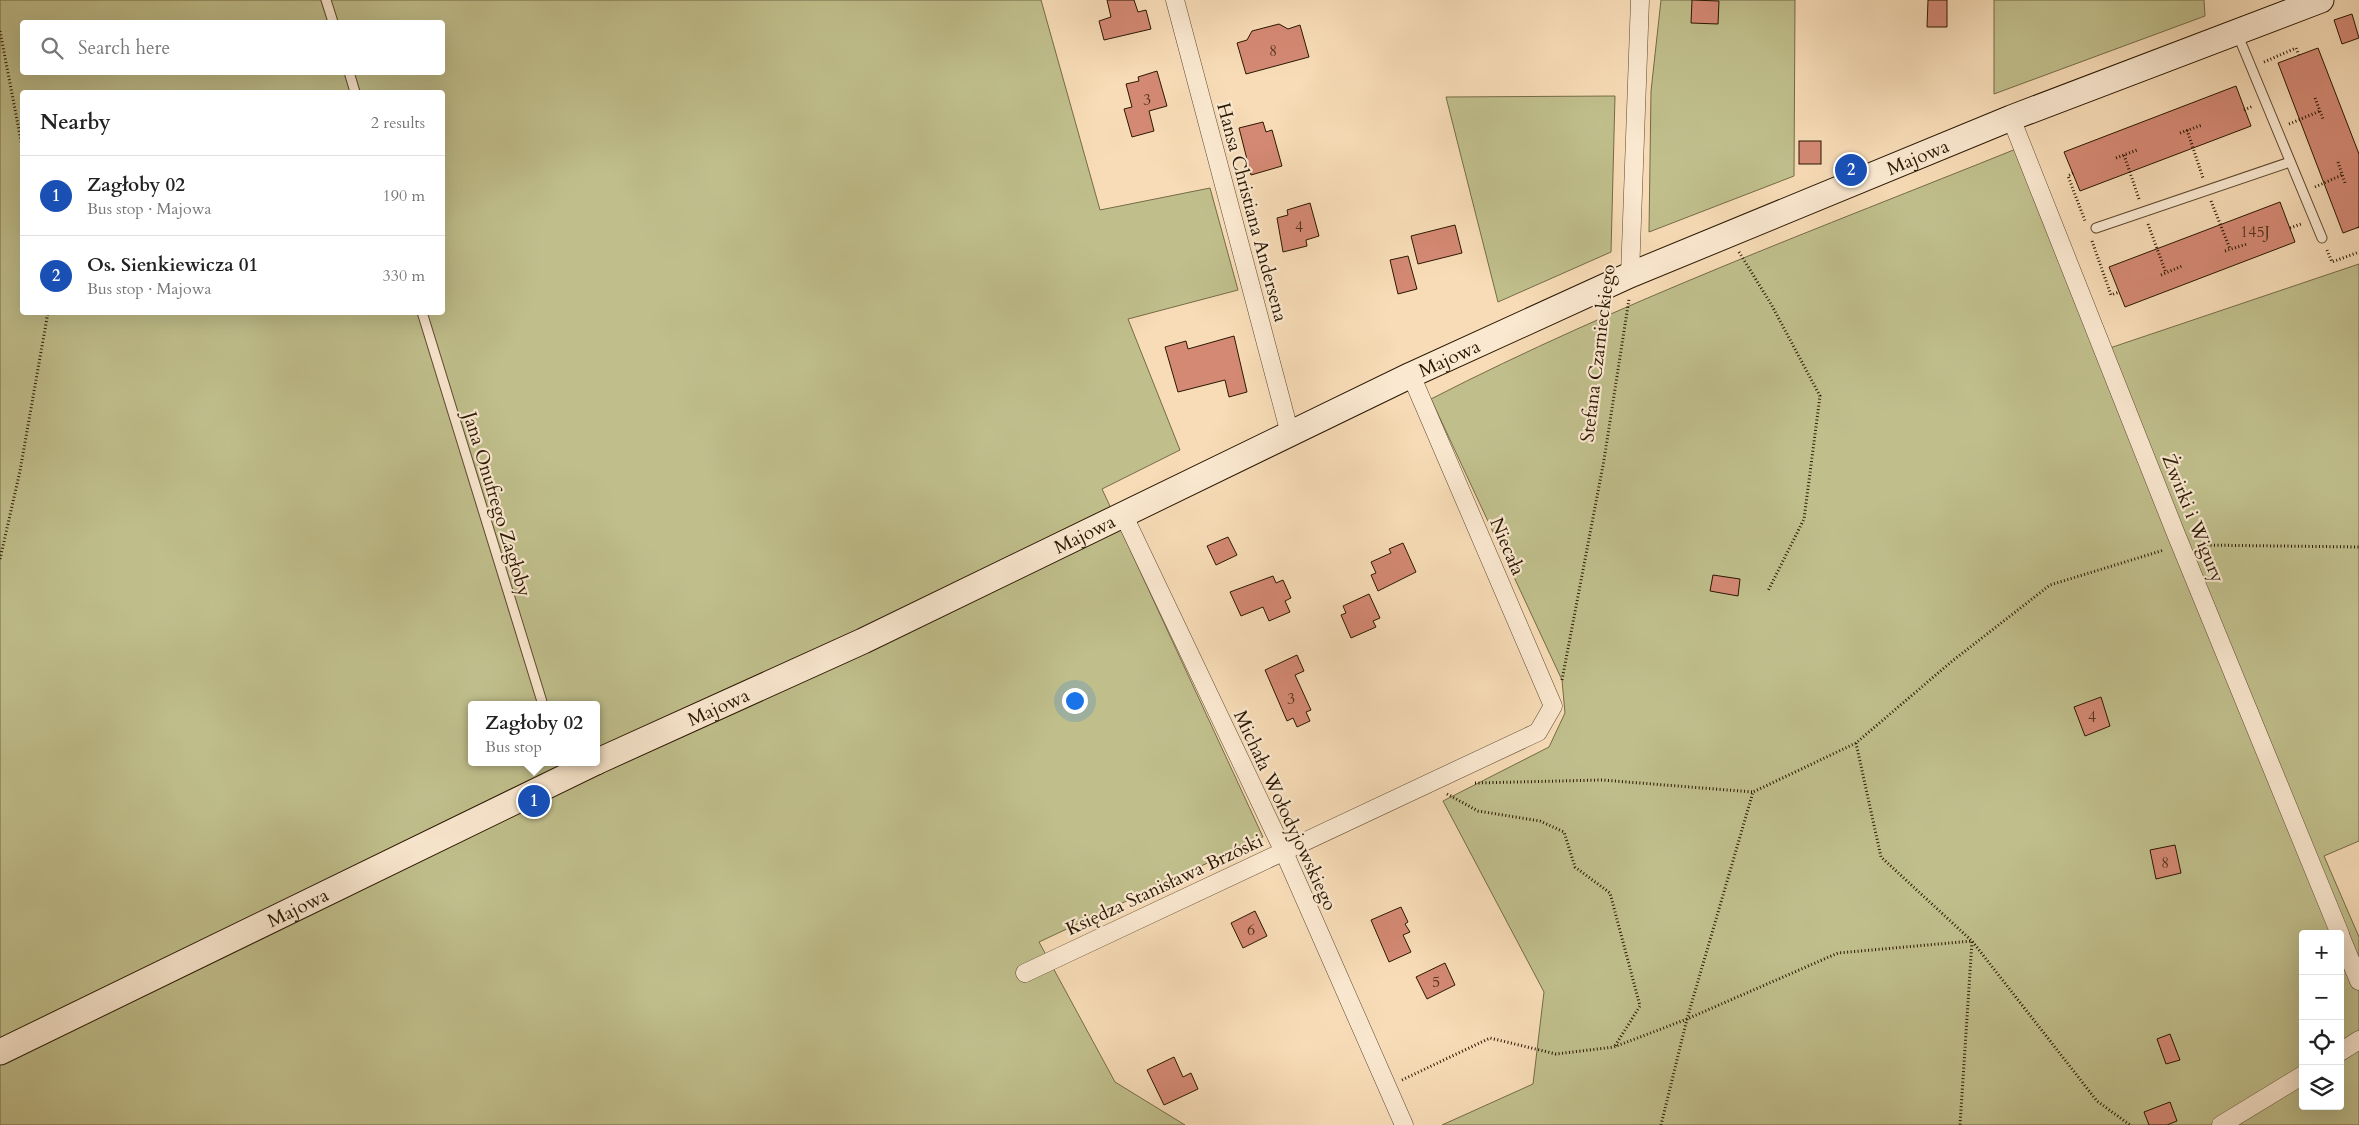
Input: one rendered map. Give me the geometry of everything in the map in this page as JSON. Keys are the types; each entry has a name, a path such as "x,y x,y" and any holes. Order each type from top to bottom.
{"street":[{"name":"Hansa Christiana Andersena","path":"1175,0 1290,434"},
{"name":"Stefana Czarnieckiego","path":"1630,275 1640,0"},
{"name":"Majowa","path":"600,760 862,641 1124,516 1290,434 1630,275 2011,118 2237,32 2308,2"},
{"name":"Żwirki i Wigury","path":"2011,118 2181,544 2338,930"},
{"name":"Niecała","path":"1412,376 1553,706"},
{"name":"Michała Wołodyjowskiego","path":"1124,516 1284,852 1404,1125"},
{"name":"Księdza Stanisława Brzóski","path":"1024,973 1538,732 1553,706"},
{"name":"Majowa","path":"0,1052 564,773 584,766"},
{"name":"Żwirki i Wigury","path":"2344,944 2359,980"},
{"path":"2344,1049 2359,1040"},
{"path":"2221,1125 2299,1077"}],"lane":[{"path":"326,0 332,20"},
{"path":"2237,32 2322,238"},
{"path":"350,75 354,90"},
{"path":"2092,230 2290,162"},
{"name":"Jana Onufrego Zagłoby","path":"423,315 542,701"}],"path":[{"path":"0,31 20,136"},
{"path":"2252,67 2296,48 2299,55"},
{"path":"2315,98 2323,119"},
{"path":"2277,129 2320,111"},
{"path":"2180,133 2202,125"},
{"path":"2116,158 2138,150"},
{"path":"2338,162 2345,183"},
{"path":"2073,173 2068,176 2092,230 2111,295 2119,292"},
{"path":"2303,193 2342,175"},
{"path":"1728,234 1771,304 1820,396 1804,520 1768,591"},
{"path":"2322,238 2332,262 2359,252"},
{"path":"2225,251 2247,244"},
{"path":"2161,275 2182,266"},
{"name":"Stefana Czarnieckiego","path":"1553,706 1562,680 1604,460 1630,292 1630,275"},
{"path":"0,559 20,471 47,315"},
{"path":"1467,783 1602,780 1754,792 1856,743 1951,662 2050,585 2181,544 2359,547"},
{"path":"1856,743 1882,857 1972,941 2097,1101 2130,1125"},
{"path":"1429,784 1478,811 1540,821 1564,832 1575,867 1610,893 1640,1006 1614,1047"},
{"path":"1661,1125 1687,1019 1754,792"},
{"path":"1387,1087 1490,1038 1556,1054 1614,1047 1687,1019 1838,953 1972,941"},
{"path":"1960,1125 1972,941"},
{"path":"1662,1120 1666,1125"}],"shaded area":[{"path":"0,0 1041,0 1100,210 1210,188 1238,290 1128,319 1180,450 1102,489 1263,837 1039,942 1115,1082 1185,1125 0,1125"},
{"path":"1661,0 1795,0 1794,176 1649,232 1651,91"},
{"path":"1994,0 2204,0 2205,16 1994,94"},
{"path":"1615,96 1611,252 1498,302 1446,97"},
{"path":"2016,149 2098,352 2359,264 2359,841 2324,856 2359,937 2359,1125 1442,1125 1533,1084 1544,992 1443,801 1549,747 1565,713 1562,680 1431,399 1575,330 1795,237"}],"building":[{"path":"1107,0 1134,0 1138,12 1146,10 1151,29 1104,40 1099,21 1111,17"},
{"path":"1692,0 1719,1 1718,24 1691,23"},
{"path":"1928,0 1947,0 1947,27 1927,27"},
{"path":"2352,14 2359,38 2342,44 2334,20"},
{"path":"1279,24 1288,29 1300,25 1309,57 1246,74 1237,43 1247,40 1252,31"},
{"path":"2318,48 2359,154 2359,227 2343,233 2278,63"},
{"path":"1157,71 1167,106 1149,111 1154,131 1132,137 1124,109 1132,107 1126,84 1139,81 1138,77"},
{"path":"2236,86 2251,126 2080,191 2064,152"},
{"path":"1263,122 1266,132 1272,130 1282,166 1251,175 1239,128"},
{"path":"1799,141 1821,141 1821,164 1799,164"},
{"path":"2280,202 2295,242 2125,307 2109,267"},
{"path":"1310,203 1319,236 1306,240 1307,246 1283,252 1277,218 1288,215 1287,210"},
{"path":"1455,225 1462,253 1418,264 1411,236"},
{"path":"1408,256 1417,289 1398,294 1390,260"},
{"path":"1234,336 1247,392 1229,397 1225,380 1178,392 1165,347 1186,341 1188,349"},
{"path":"1228,537 1237,555 1216,565 1207,546"},
{"path":"1403,543 1416,572 1378,591 1371,575 1376,573 1371,562 1391,553 1389,549"},
{"path":"1713,575 1740,579 1738,596 1710,591"},
{"path":"1273,576 1276,583 1283,580 1291,598 1285,601 1290,612 1269,621 1263,607 1241,616 1230,592"},
{"path":"1369,594 1380,618 1373,621 1376,627 1351,638 1341,615 1346,613 1343,606"},
{"path":"1297,655 1304,671 1295,675 1311,710 1306,712 1310,721 1297,727 1293,718 1287,721 1265,670"},
{"path":"2101,697 2110,726 2085,736 2074,707"},
{"path":"2175,845 2181,873 2156,879 2150,850"},
{"path":"1401,907 1408,922 1405,924 1410,932 1403,935 1411,952 1389,962 1371,920"},
{"path":"1255,911 1267,936 1243,948 1231,923"},
{"path":"1445,963 1455,985 1427,999 1416,977"},
{"path":"2170,1034 2180,1060 2166,1064 2157,1039"},
{"path":"1174,1057 1183,1077 1191,1073 1198,1089 1164,1105 1147,1070"},
{"path":"2170,1102 2177,1121 2167,1125 2149,1125 2144,1112"}],"place":[{"name":"Os. Sienkiewicza 01","path":"1851,170"},
{"name":"Zagłoby 02","path":"534,801"}]}
